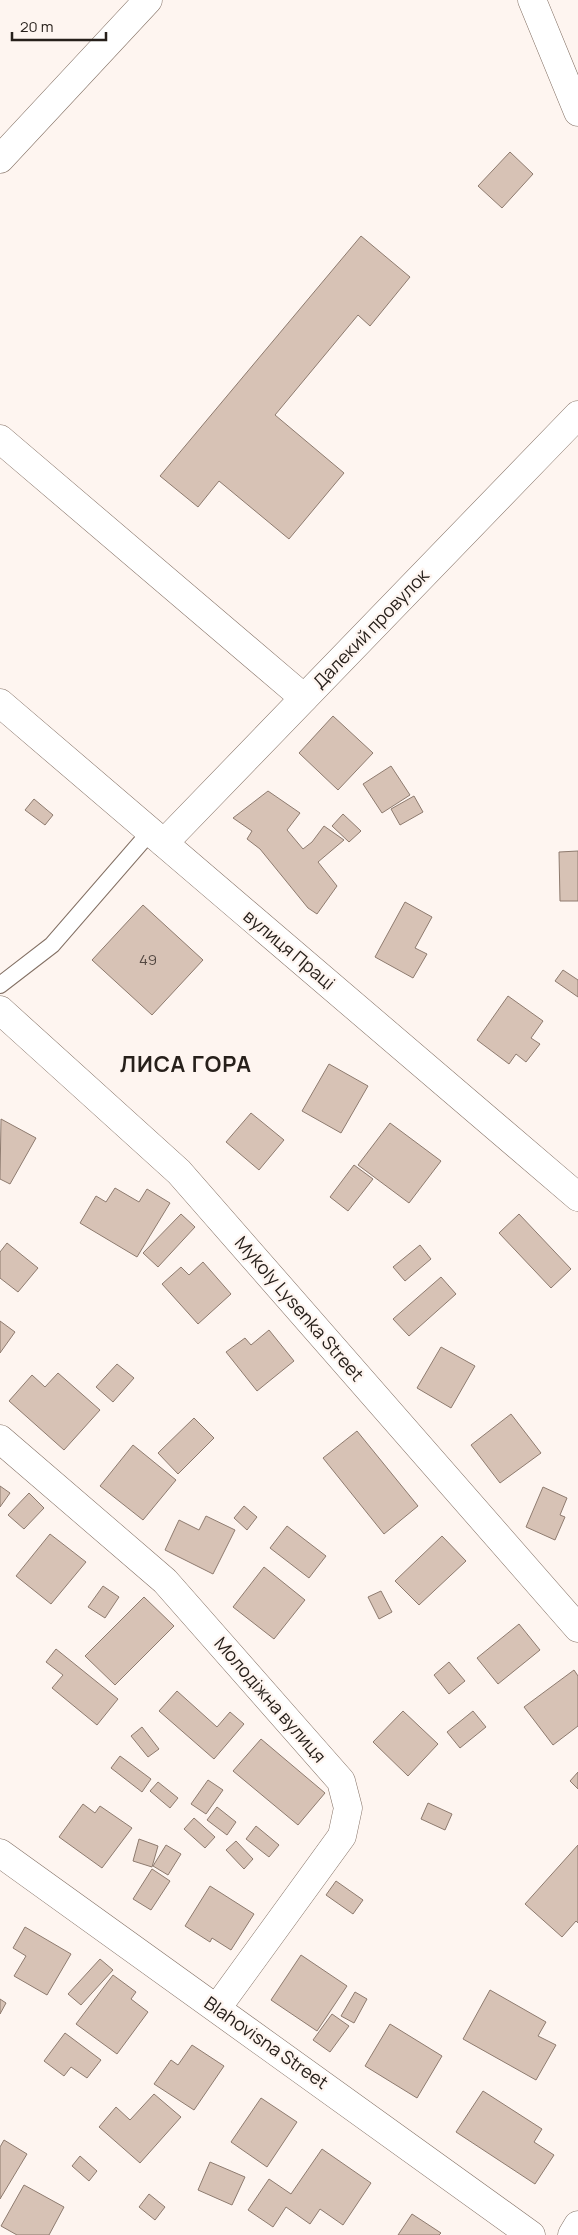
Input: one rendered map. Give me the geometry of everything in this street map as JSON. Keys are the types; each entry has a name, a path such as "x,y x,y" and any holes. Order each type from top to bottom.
{"street":[{"path":"0,159 148,0"},
{"path":"532,0 578,112"},
{"name":"Далекий провулок","path":"157,837 304,698 578,415"},
{"path":"0,439 304,698"},
{"name":"вулиця Праці","path":"0,703 578,1197"},
{"name":"Mykoly Lysenka Street","path":"0,1010 179,1172 578,1628"},
{"name":"Молодіжна вулиця","path":"0,1439 164,1581 341,1781 348,1808 342,1836 217,2008"},
{"name":"Blahovisna Street","path":"0,1853 531,2235"},
{"path":"572,2235 578,2225"}],"lane":[{"path":"0,985 17,974 52,945 157,837"}],"building":[{"path":"510,152 533,174 502,208 478,186"},
{"path":"361,236 410,277 370,326 358,315 275,415 344,473 289,539 219,481 198,507 160,476"},
{"path":"333,716 373,753 338,790 299,753"},
{"path":"391,766 410,795 382,813 363,784"},
{"path":"268,791 300,813 287,830 303,849 312,842 324,826 344,840 318,862 337,886 317,914 308,908 260,849 247,839 252,831 233,818"},
{"path":"414,796 423,812 400,825 391,809"},
{"path":"34,799 53,815 45,825 25,810"},
{"path":"343,814 361,831 349,842 332,826"},
{"path":"578,851 578,901 560,901 559,852"},
{"path":"405,902 432,917 415,948 427,954 413,978 375,957"},
{"path":"143,905 203,960 152,1015 92,960"},
{"path":"563,970 578,980 578,997 555,981"},
{"path":"508,996 543,1021 531,1038 540,1044 526,1062 516,1054 509,1064 477,1040"},
{"path":"329,1064 368,1086 341,1133 302,1111"},
{"path":"251,1113 284,1140 259,1170 226,1142"},
{"path":"1,1119 36,1138 10,1184 0,1179"},
{"path":"390,1123 441,1161 409,1203 358,1165"},
{"path":"354,1165 373,1179 348,1211 330,1197"},
{"path":"115,1188 139,1202 147,1189 170,1203 137,1257 80,1223 96,1196 106,1202"},
{"path":"181,1214 195,1227 158,1267 143,1253"},
{"path":"519,1214 571,1269 551,1288 499,1233"},
{"path":"7,1243 38,1268 18,1292 0,1278 0,1252"},
{"path":"420,1245 431,1259 405,1281 393,1267"},
{"path":"203,1262 231,1294 198,1324 162,1284 181,1267 189,1275"},
{"path":"441,1277 456,1294 409,1336 393,1319"},
{"path":"0,1321 15,1332 0,1353"},
{"path":"269,1330 294,1361 257,1391 226,1352 245,1338 251,1345"},
{"path":"441,1347 475,1366 451,1408 417,1388"},
{"path":"117,1364 134,1378 113,1402 96,1387"},
{"path":"58,1373 100,1410 64,1450 9,1401 32,1375 45,1387"},
{"path":"511,1414 541,1453 500,1483 471,1445"},
{"path":"194,1418 214,1438 178,1474 158,1453"},
{"path":"357,1431 418,1506 384,1534 323,1458"},
{"path":"133,1445 176,1480 143,1520 100,1486"},
{"path":"0,1486 10,1493 0,1507"},
{"path":"543,1487 567,1498 560,1515 565,1517 555,1540 526,1527"},
{"path":"29,1493 44,1508 24,1529 8,1515"},
{"path":"244,1506 257,1517 247,1530 234,1518"},
{"path":"206,1516 235,1530 213,1574 165,1550 179,1520 199,1530"},
{"path":"287,1526 326,1556 309,1578 270,1548"},
{"path":"50,1534 86,1562 51,1604 16,1576"},
{"path":"442,1536 466,1561 419,1605 395,1581"},
{"path":"264,1567 305,1600 274,1639 233,1607"},
{"path":"103,1586 119,1597 105,1618 88,1607"},
{"path":"381,1591 392,1612 379,1619 368,1597"},
{"path":"144,1597 174,1626 115,1685 85,1656"},
{"path":"519,1624 540,1650 498,1684 477,1658"},
{"path":"56,1649 118,1699 97,1725 52,1688 63,1675 46,1662"},
{"path":"449,1662 465,1681 449,1694 434,1675"},
{"path":"574,1670 578,1676 578,1726 553,1745 524,1707"},
{"path":"177,1691 217,1727 230,1712 244,1724 214,1759 159,1711"},
{"path":"403,1711 438,1744 408,1776 373,1742"},
{"path":"473,1711 486,1727 460,1748 447,1732"},
{"path":"142,1727 159,1749 148,1757 131,1736"},
{"path":"261,1739 325,1793 298,1825 233,1771"},
{"path":"120,1756 151,1779 142,1792 111,1768"},
{"path":"578,1772 578,1789 570,1781"},
{"path":"208,1780 223,1790 206,1814 191,1804"},
{"path":"158,1782 178,1798 170,1808 150,1791"},
{"path":"428,1803 452,1814 445,1830 421,1819"},
{"path":"83,1804 95,1813 100,1806 132,1828 102,1868 59,1837"},
{"path":"217,1807 236,1822 227,1835 207,1820"},
{"path":"194,1818 215,1837 205,1848 184,1829"},
{"path":"256,1826 279,1845 269,1857 246,1839"},
{"path":"139,1839 158,1846 152,1867 133,1861"},
{"path":"236,1841 253,1859 244,1869 226,1850"},
{"path":"166,1845 181,1854 168,1875 153,1866"},
{"path":"578,1845 578,1923 576,1921 562,1937 525,1904"},
{"path":"152,1869 170,1881 151,1910 133,1899"},
{"path":"336,1881 363,1900 353,1914 326,1895"},
{"path":"210,1886 254,1914 231,1950 212,1938 210,1942 185,1926"},
{"path":"25,1927 71,1954 47,1995 14,1976 26,1956 13,1948"},
{"path":"301,1955 347,1986 317,2031 271,2000"},
{"path":"100,1959 113,1970 81,2005 68,1994"},
{"path":"113,1975 136,1992 131,1999 148,2012 117,2054 76,2024"},
{"path":"490,1990 546,2022 538,2036 556,2045 536,2080 463,2039"},
{"path":"355,1992 367,1999 354,2023 341,2016"},
{"path":"0,1999 6,2003 0,2014"},
{"path":"332,2014 349,2026 330,2052 313,2040"},
{"path":"390,2024 442,2056 417,2098 365,2066"},
{"path":"65,2033 101,2060 87,2078 71,2067 64,2076 44,2061"},
{"path":"192,2045 224,2066 194,2110 154,2084 171,2060 178,2065"},
{"path":"483,2091 542,2129 534,2142 554,2155 535,2184 456,2132"},
{"path":"154,2094 181,2117 140,2163 99,2127 116,2107 130,2120"},
{"path":"261,2098 297,2122 267,2167 231,2142"},
{"path":"4,2140 27,2154 0,2199 0,2147"},
{"path":"322,2149 371,2183 343,2225 320,2209 310,2224 286,2207 273,2227 248,2210 269,2179 291,2194"},
{"path":"80,2156 97,2171 89,2181 72,2166"},
{"path":"210,2162 245,2177 232,2205 198,2190"},
{"path":"24,2185 64,2207 49,2235 17,2235 1,2226"},
{"path":"149,2194 165,2207 155,2220 139,2207"},
{"path":"412,2214 441,2233 439,2235 398,2235"}],"district":[{"name":"ЛИСА ГОРА","path":"186,1064"}]}
